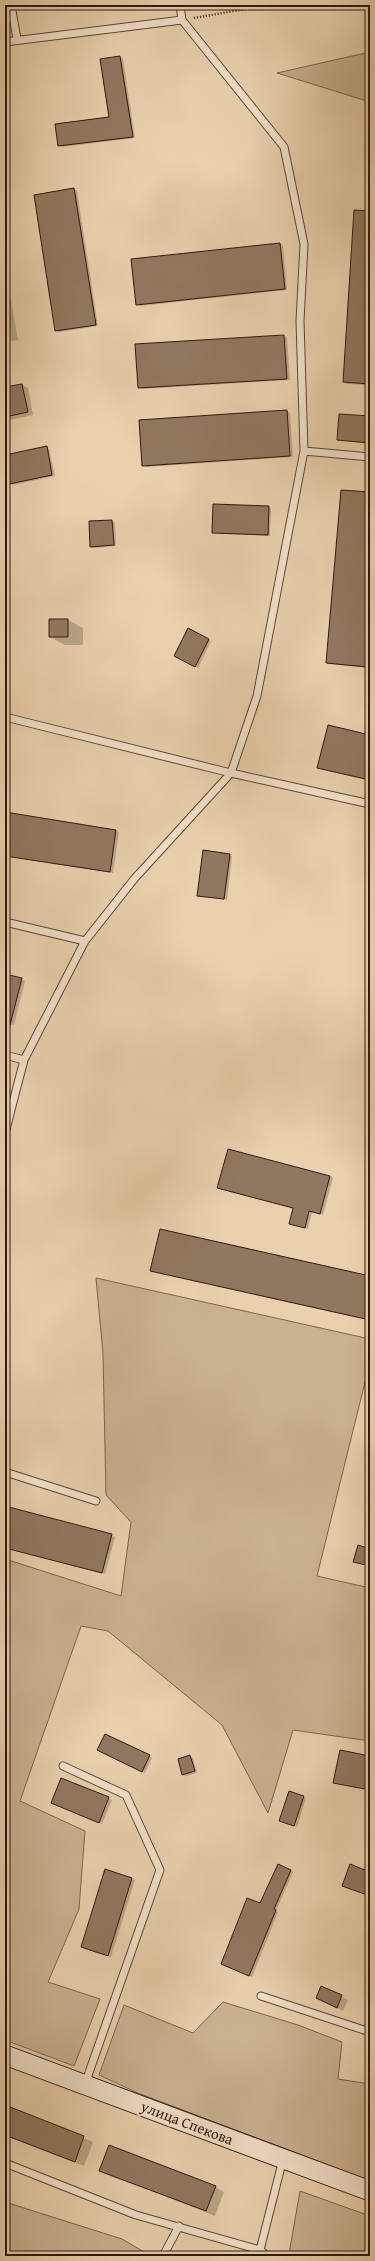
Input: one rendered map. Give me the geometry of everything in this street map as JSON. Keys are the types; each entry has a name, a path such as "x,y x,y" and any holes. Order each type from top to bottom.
{"main road":[{"name":"улица Спекова","path":"5,2055 370,2191"}],"lane":[{"path":"11,5 17,40"},
{"path":"5,1133 24,1060 85,941 135,878 231,773 257,696 304,452 300,321 304,244 284,147 182,20 180,5"},
{"path":"5,42 182,20"},
{"path":"304,452 370,457"},
{"path":"5,717 231,773 370,804"},
{"path":"5,922 85,941"},
{"path":"5,1055 24,1060"},
{"path":"5,1472 96,1501"},
{"path":"63,1766 126,1795 160,1870 84,2084"},
{"path":"261,1996 370,2032"},
{"path":"260,2250 283,2159"},
{"path":"5,2162 136,2216 179,2226 260,2250 266,2256"},
{"path":"164,2256 179,2226"}],"path":[{"path":"182,20 268,5"}],"shaded area":[{"path":"370,52 370,102 277,73"},
{"path":"96,1278 370,1339 370,1362 317,1576 370,1588 370,1741 293,1730 268,1813 222,1725 108,1631 81,1626 20,1801 85,1831 79,1909 48,1982 100,1999 74,2066 5,2040 5,1559 121,1596 131,1522 106,1495 103,1354"},
{"path":"223,2002 298,2025 342,2042 338,2079 370,2084 370,2167 366,2180 138,2093 99,2075 124,2005 193,2033"},
{"path":"300,2191 370,2216 370,2256 292,2256 289,2254"},
{"path":"5,2202 122,2239 151,2256 5,2256"}],"building":[{"path":"120,56 133,137 58,146 55,124 109,117 100,59"},
{"path":"74,188 96,325 55,331 34,195"},
{"path":"354,210 370,211 370,384 343,382"},
{"path":"280,243 285,289 136,305 131,259"},
{"path":"284,335 287,379 138,388 135,344"},
{"path":"22,384 28,412 5,417 5,387"},
{"path":"287,410 290,456 142,466 139,420"},
{"path":"339,414 370,416 370,443 337,440"},
{"path":"47,446 52,475 9,484 5,455"},
{"path":"341,490 370,492 370,630 367,667 326,663"},
{"path":"213,504 269,506 268,535 212,533"},
{"path":"112,520 114,545 90,547 89,521"},
{"path":"49,619 68,619 68,637 49,637"},
{"path":"188,628 209,639 195,667 174,656"},
{"path":"328,725 370,735 370,780 317,768"},
{"path":"5,812 116,830 110,872 5,856"},
{"path":"203,850 230,854 224,899 197,896"},
{"path":"9,975 22,978 9,1029 5,1029 5,991"},
{"path":"228,1149 330,1176 320,1214 309,1211 305,1228 289,1224 293,1208 217,1188"},
{"path":"160,1229 370,1276 370,1320 150,1271"},
{"path":"5,1506 112,1534 102,1573 5,1548"},
{"path":"358,1545 370,1549 370,1566 353,1562"},
{"path":"105,1734 150,1755 142,1772 97,1750"},
{"path":"340,1750 370,1756 370,1790 333,1783"},
{"path":"190,1755 195,1771 182,1775 178,1759"},
{"path":"61,1778 109,1797 99,1823 51,1803"},
{"path":"289,1791 304,1796 294,1826 279,1821"},
{"path":"278,1864 291,1870 274,1909 276,1910 249,1976 221,1964 247,1898 260,1903"},
{"path":"350,1864 370,1872 370,1896 342,1886"},
{"path":"105,1869 132,1878 108,1956 81,1947"},
{"path":"321,1986 342,1995 337,2008 316,1998"},
{"path":"5,2105 84,2136 75,2162 5,2135"},
{"path":"109,2145 216,2186 206,2211 99,2171"}]}
